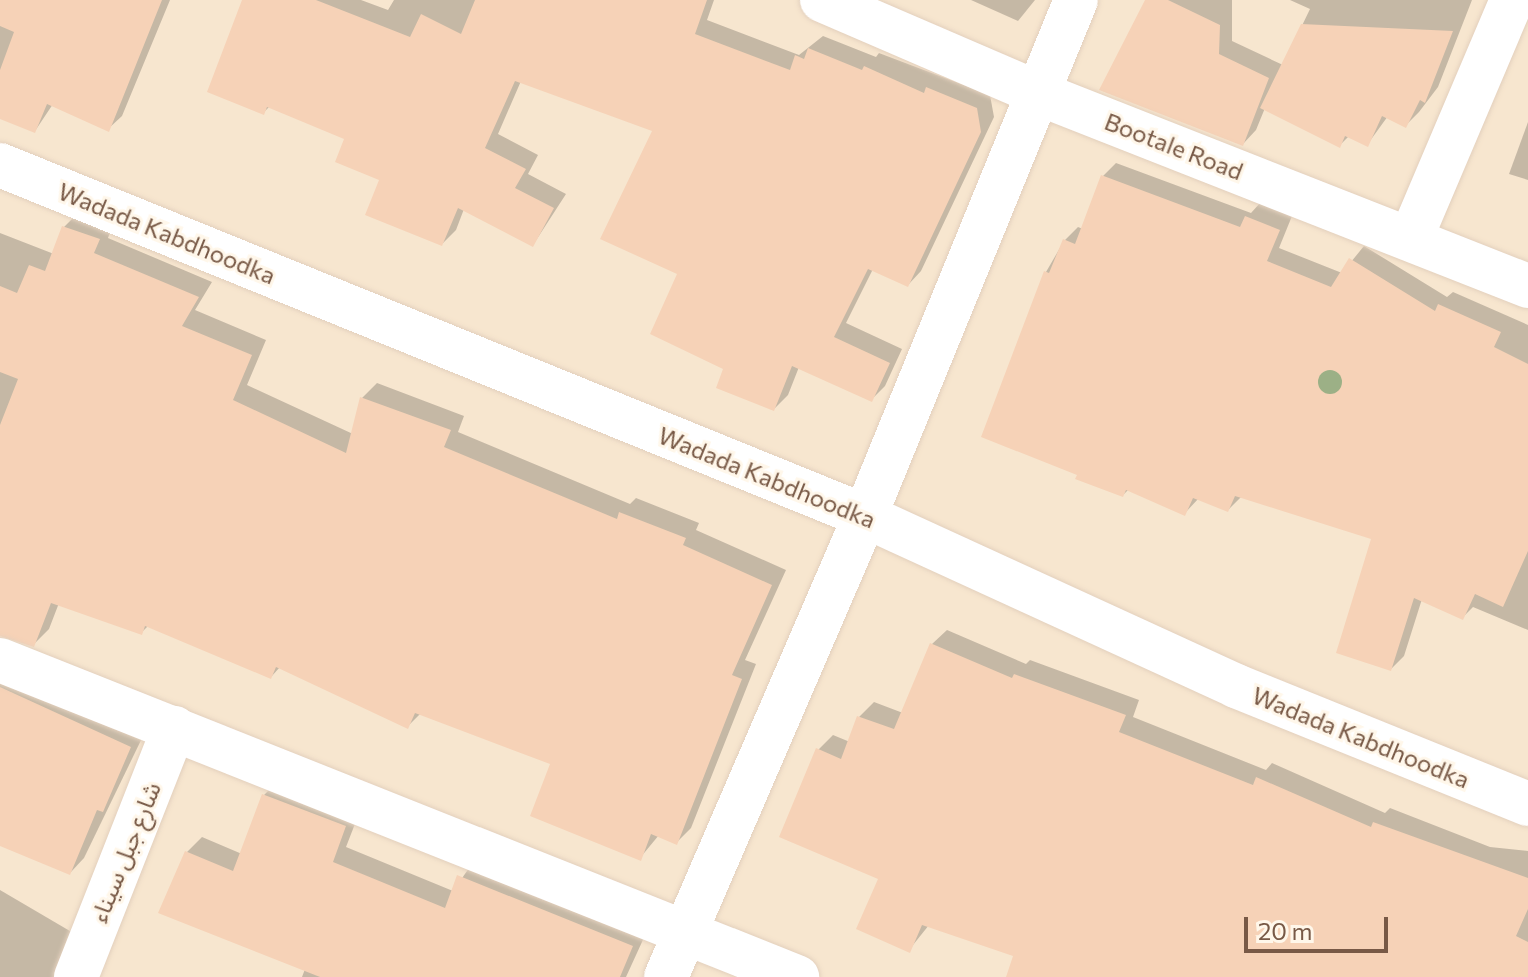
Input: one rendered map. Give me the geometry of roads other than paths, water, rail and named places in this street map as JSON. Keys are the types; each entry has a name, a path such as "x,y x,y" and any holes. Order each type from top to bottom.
{"street":[{"name":"Bootale Road","path":"822,0 1040,94 1528,286"},
{"path":"666,977 865,516 1076,0"},
{"path":"1411,238 1512,0"},
{"name":"Wadada Kabdhoodka","path":"0,165 865,516 1236,686 1528,804"},
{"path":"0,660 797,977"},
{"name":"شارع جبل سيناء","path":"76,977 174,728"}]}
